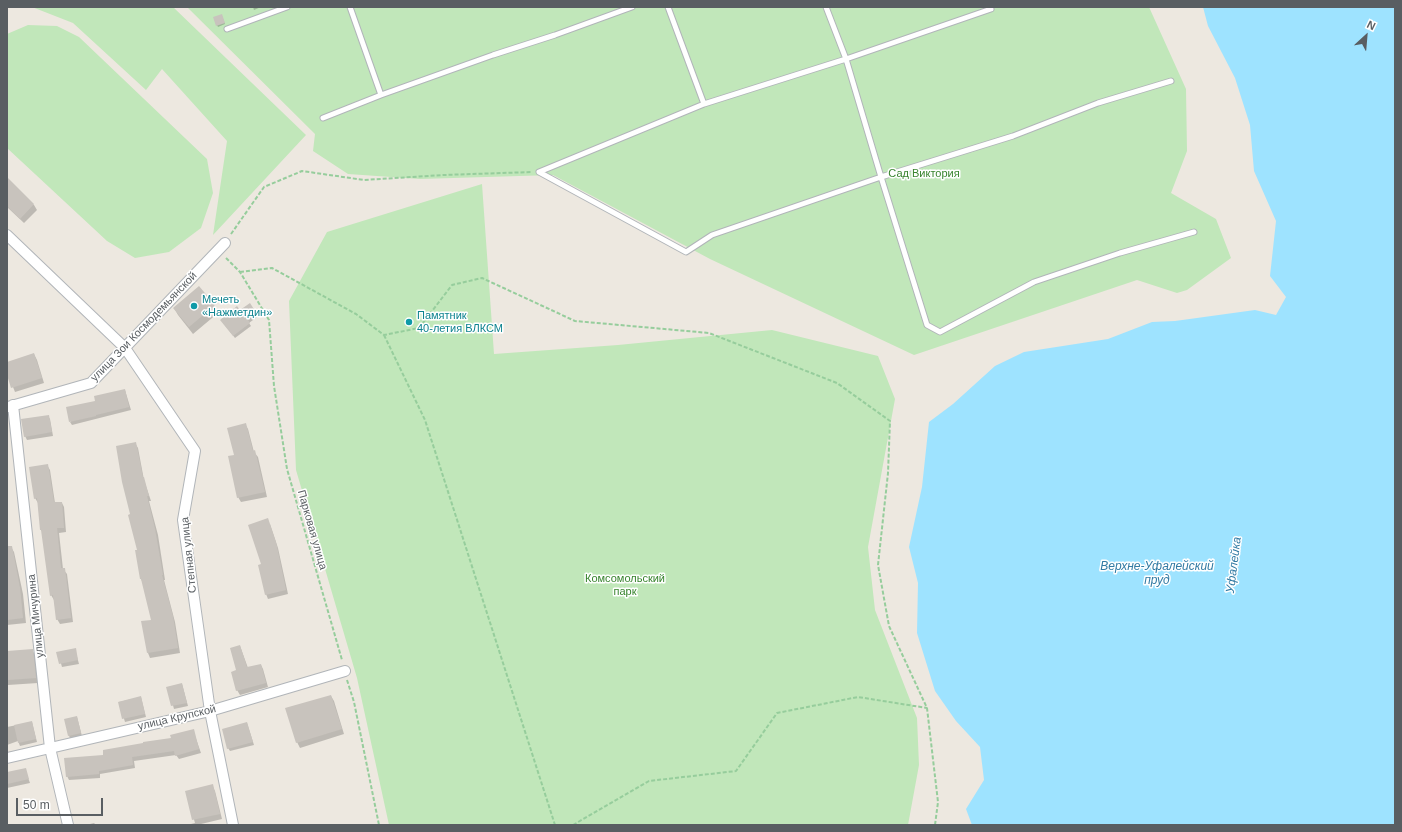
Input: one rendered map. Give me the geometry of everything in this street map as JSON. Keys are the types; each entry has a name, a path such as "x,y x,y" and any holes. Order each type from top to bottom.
{"street":[{"name":"Степная улица","path":"7,235 125,348 195,451 183,520 210,711 233,825"},
{"name":"улица Зои Космодемьянской","path":"10,406 91,383 222,246"},
{"name":"улица Мичурина","path":"10,406 50,748 68,825"},
{"name":"улица Крупской","path":"7,758 210,711 345,671"}],"lane":[{"path":"227,29 287,7"},
{"path":"350,7 381,95"},
{"path":"323,118 381,95 492,55 555,35 632,7"},
{"path":"668,7 704,104"},
{"path":"826,7 846,59 881,178 928,325 940,332 1034,282 1120,253 1194,232"},
{"path":"539,172 704,104 846,59 992,8"},
{"path":"539,172 686,252 712,234 1013,136 1098,103 1171,81"}],"path":[{"path":"222,246 264,187 302,171 364,180 443,175 539,172"},
{"name":"Парковая улица","path":"222,246 240,272 269,320 274,386 286,469 354,702 379,825"},
{"path":"240,272 272,268 356,314 384,335 425,420 554,825"},
{"path":"384,335 419,328 452,285 482,278 575,322 709,333 837,383 890,421 888,473 878,565 889,626 927,708 938,802 935,825"},
{"path":"573,825 649,781 736,771 777,713 858,697 927,708"}],"green space":[{"path":"32,7 173,7 306,135 213,235 227,141 162,69 146,90 73,23"},
{"name":"Сад Виктория","path":"187,7 1149,7 1186,89 1187,151 1171,193 1216,219 1231,258 1187,290 1177,293 1137,280 914,355 710,259 553,175 420,179 348,174 313,151 315,134"},
{"path":"28,25 57,26 79,37 207,159 213,193 201,228 169,252 135,258 107,241 7,148 7,34"},
{"name":"Комсомольский парк","path":"482,184 494,354 618,345 772,330 878,356 895,399 868,547 875,610 917,718 919,765 908,825 389,825 357,678 296,470 289,301 327,232"}],"water":[{"name":"Верхне-Уфалейский пруд","path":"1203,7 1395,7 1395,825 972,825 966,809 984,780 980,747 956,721 935,691 917,633 918,583 909,547 922,487 929,422 953,404 995,366 1024,352 1108,339 1152,322 1175,321 1255,310 1276,315 1286,297 1270,276 1276,221 1254,171 1250,125 1235,78 1208,26"}],"building":[{"path":"222,14 225,23 216,26 213,17"},
{"path":"7,177 34,204 20,219 7,206"},
{"name":"Мечеть «Нажметдин»","path":"199,286 215,305 189,327 173,308"},
{"path":"250,303 257,314 248,320 250,323 233,336 220,320 237,306 240,310"},
{"path":"34,353 42,378 11,388 7,375 7,362"},
{"path":"125,389 129,407 69,422 66,407 95,401 94,396"},
{"path":"49,415 52,432 24,437 21,419"},
{"path":"246,423 253,451 255,450 265,492 237,498 228,456 234,455 227,428"},
{"path":"136,442 143,477 149,496 147,496 155,529 162,575 173,616 178,648 147,653 141,621 151,620 140,579 135,550 137,550 128,515 130,514 122,482 116,446"},
{"path":"48,464 54,502 62,502 64,528 57,528 61,568 65,568 71,618 56,620 53,595 50,596 40,530 37,498 34,499 29,467"},
{"path":"268,518 276,542 286,590 265,595 258,565 261,564 248,525"},
{"path":"7,546 12,546 20,588 23,618 7,620"},
{"path":"240,645 247,667 261,664 266,683 236,691 231,672 236,670 230,648"},
{"path":"76,648 78,660 59,664 56,652"},
{"path":"33,649 36,678 7,680 7,651"},
{"path":"182,683 187,703 171,706 166,687"},
{"path":"331,695 342,729 296,743 285,708"},
{"path":"141,696 145,714 122,719 118,702"},
{"path":"77,716 81,733 68,736 64,719"},
{"path":"32,721 36,739 18,743 14,725"},
{"path":"247,722 253,742 227,749 222,729"},
{"path":"194,729 199,749 175,756 174,751 132,757 133,765 99,771 99,774 66,777 64,758 103,755 103,750 171,738 170,735"},
{"path":"26,768 29,779 7,784 7,772"},
{"path":"213,784 220,814 192,820 185,791"}],"place":[{"name":"Мечеть «Нажметдин»","path":"194,306"},
{"name":"Памятник 40-летия ВЛКСМ","path":"409,322"}],"water label":[{"name":"Уфалейка","path":"1234,565"}]}
